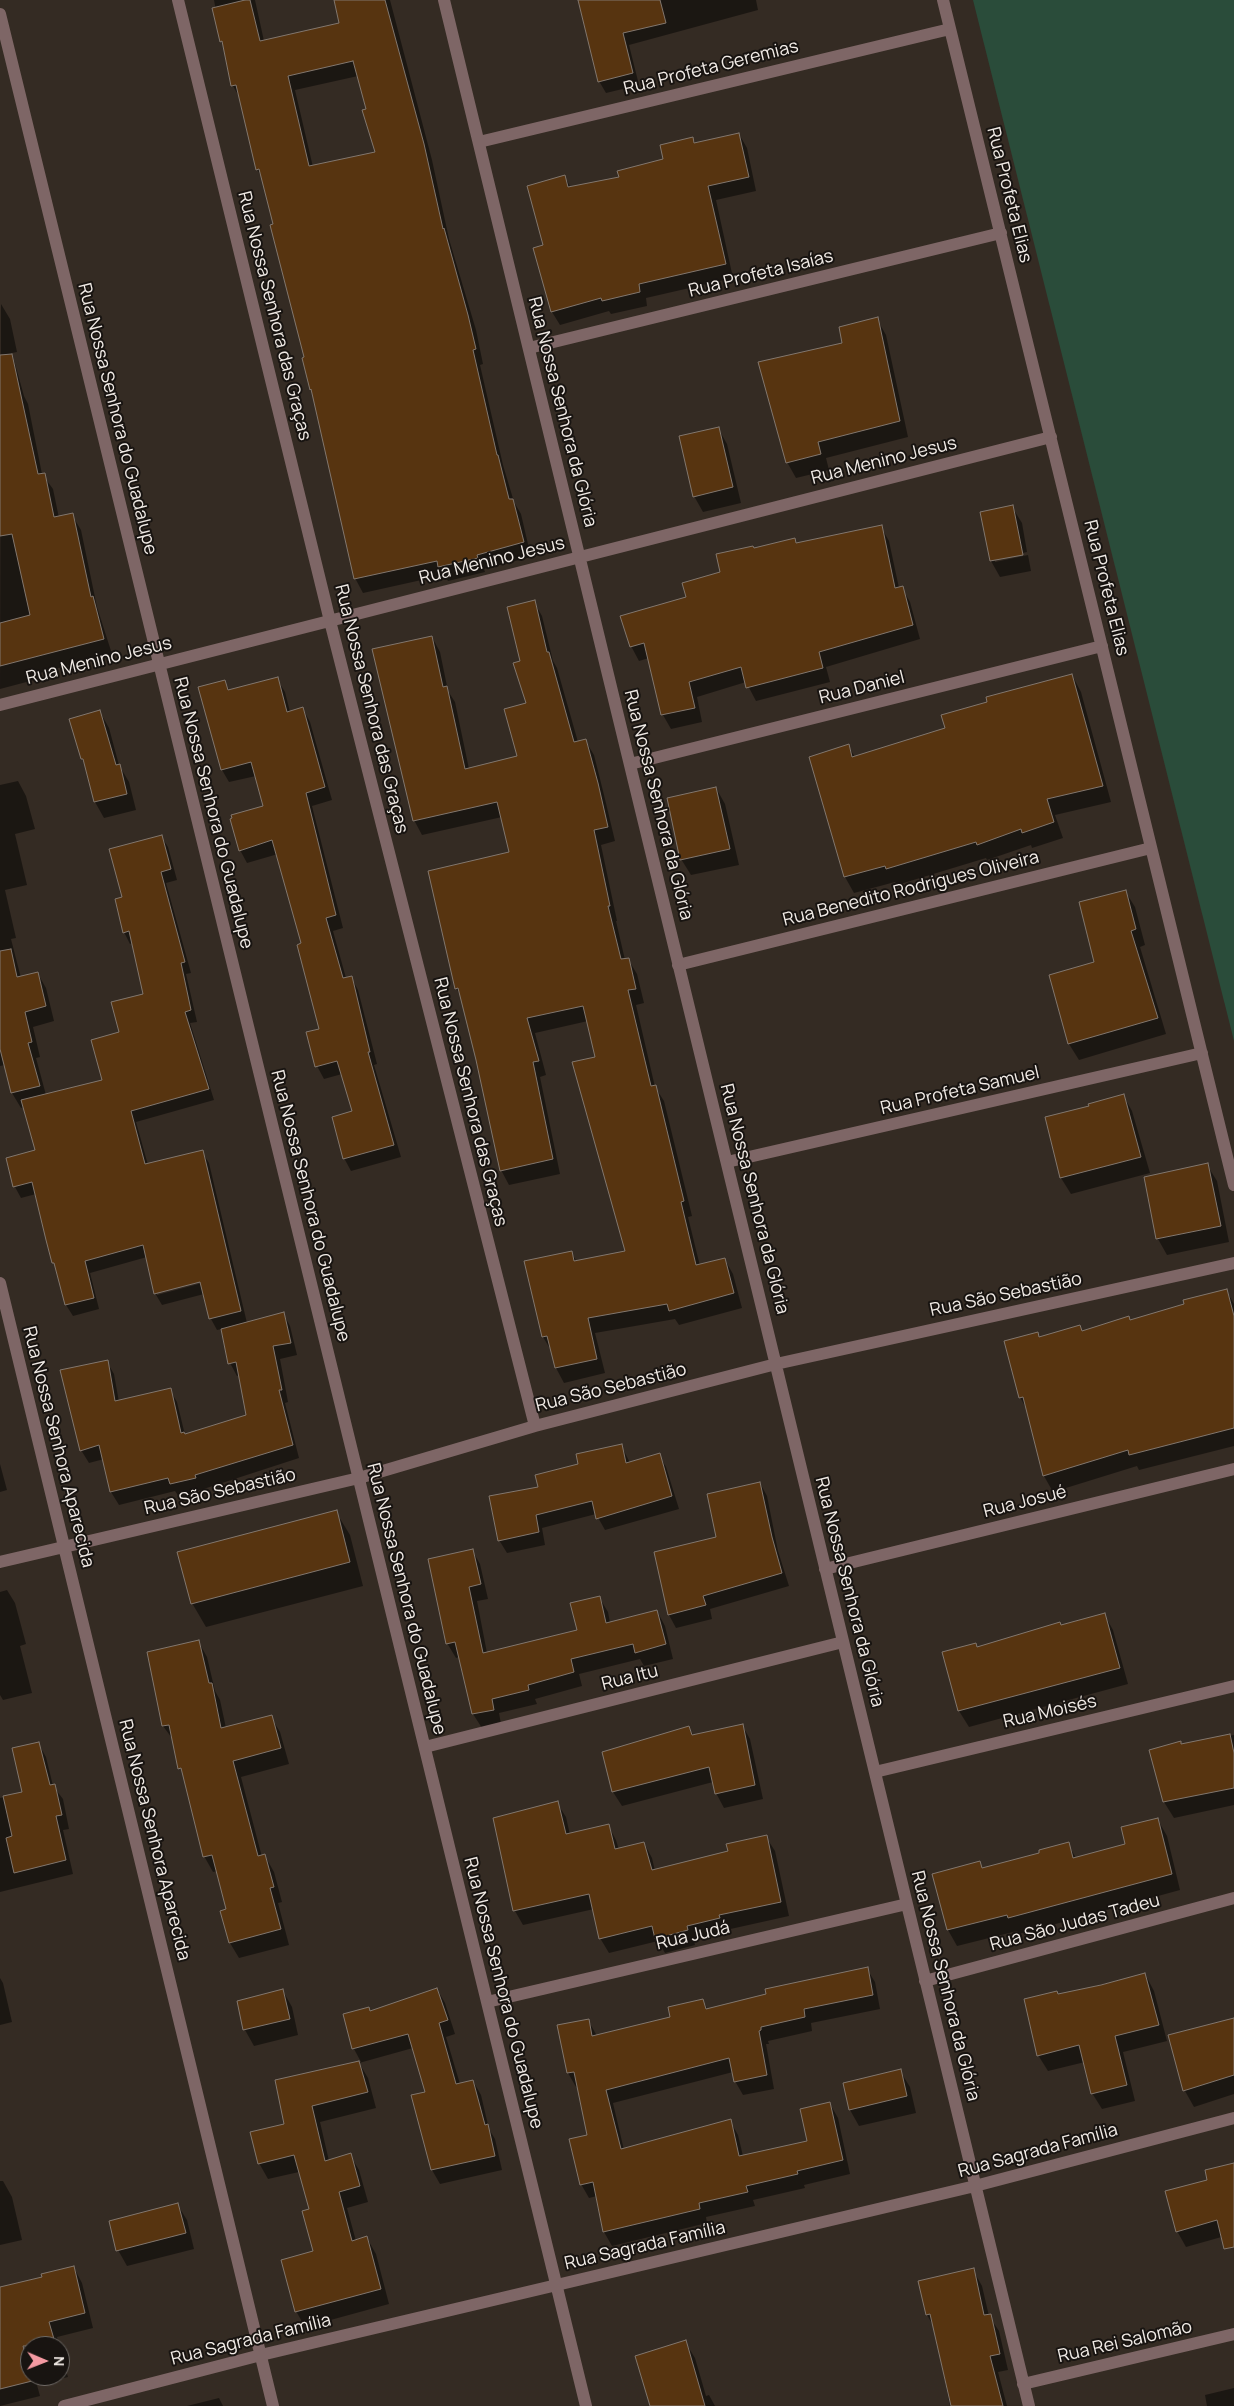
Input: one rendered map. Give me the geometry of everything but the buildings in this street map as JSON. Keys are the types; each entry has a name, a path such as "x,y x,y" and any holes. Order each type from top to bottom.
{"street":[{"name":"Rua Nossa Senhora das Graças","path":"178,0 330,621 534,1426"},
{"name":"Rua Nossa Senhora da Glória","path":"444,0 1029,2406"},
{"name":"Rua Profeta Elias","path":"943,0 1234,1185"},
{"name":"Rua Nossa Senhora do Guadalupe","path":"0,14 586,2406"},
{"name":"Rua Profeta Geremias","path":"479,142 950,29"},
{"name":"Rua Profeta Isaías","path":"529,348 1000,233"},
{"name":"Rua Menino Jesus","path":"0,705 1050,437"},
{"name":"Rua Daniel","path":"630,764 1102,646"},
{"name":"Rua Benedito Rodrigues Oliveira","path":"678,964 1151,848"},
{"name":"Rua Profeta Samuel","path":"727,1162 1202,1054"},
{"name":"Rua São Sebastião","path":"0,1562 358,1478 534,1426 776,1364 1234,1263"},
{"name":"Rua Nossa Senhora Aparecida","path":"0,1283 273,2406"},
{"name":"Rua Josué","path":"825,1569 1234,1469"},
{"name":"Rua Itu","path":"424,1748 843,1642"},
{"name":"Rua Moisés","path":"875,1772 1234,1686"},
{"name":"Rua São Judas Tadeu","path":"925,1981 1234,1898"},
{"name":"Rua Judá","path":"487,2002 907,1904"},
{"name":"Rua Sagrada Família","path":"64,2406 261,2355 975,2186 1234,2118"},
{"name":"Rua Rei Salomão","path":"1023,2384 1234,2334"}],"green space":[{"path":"973,0 1234,0 1234,1041"}]}
